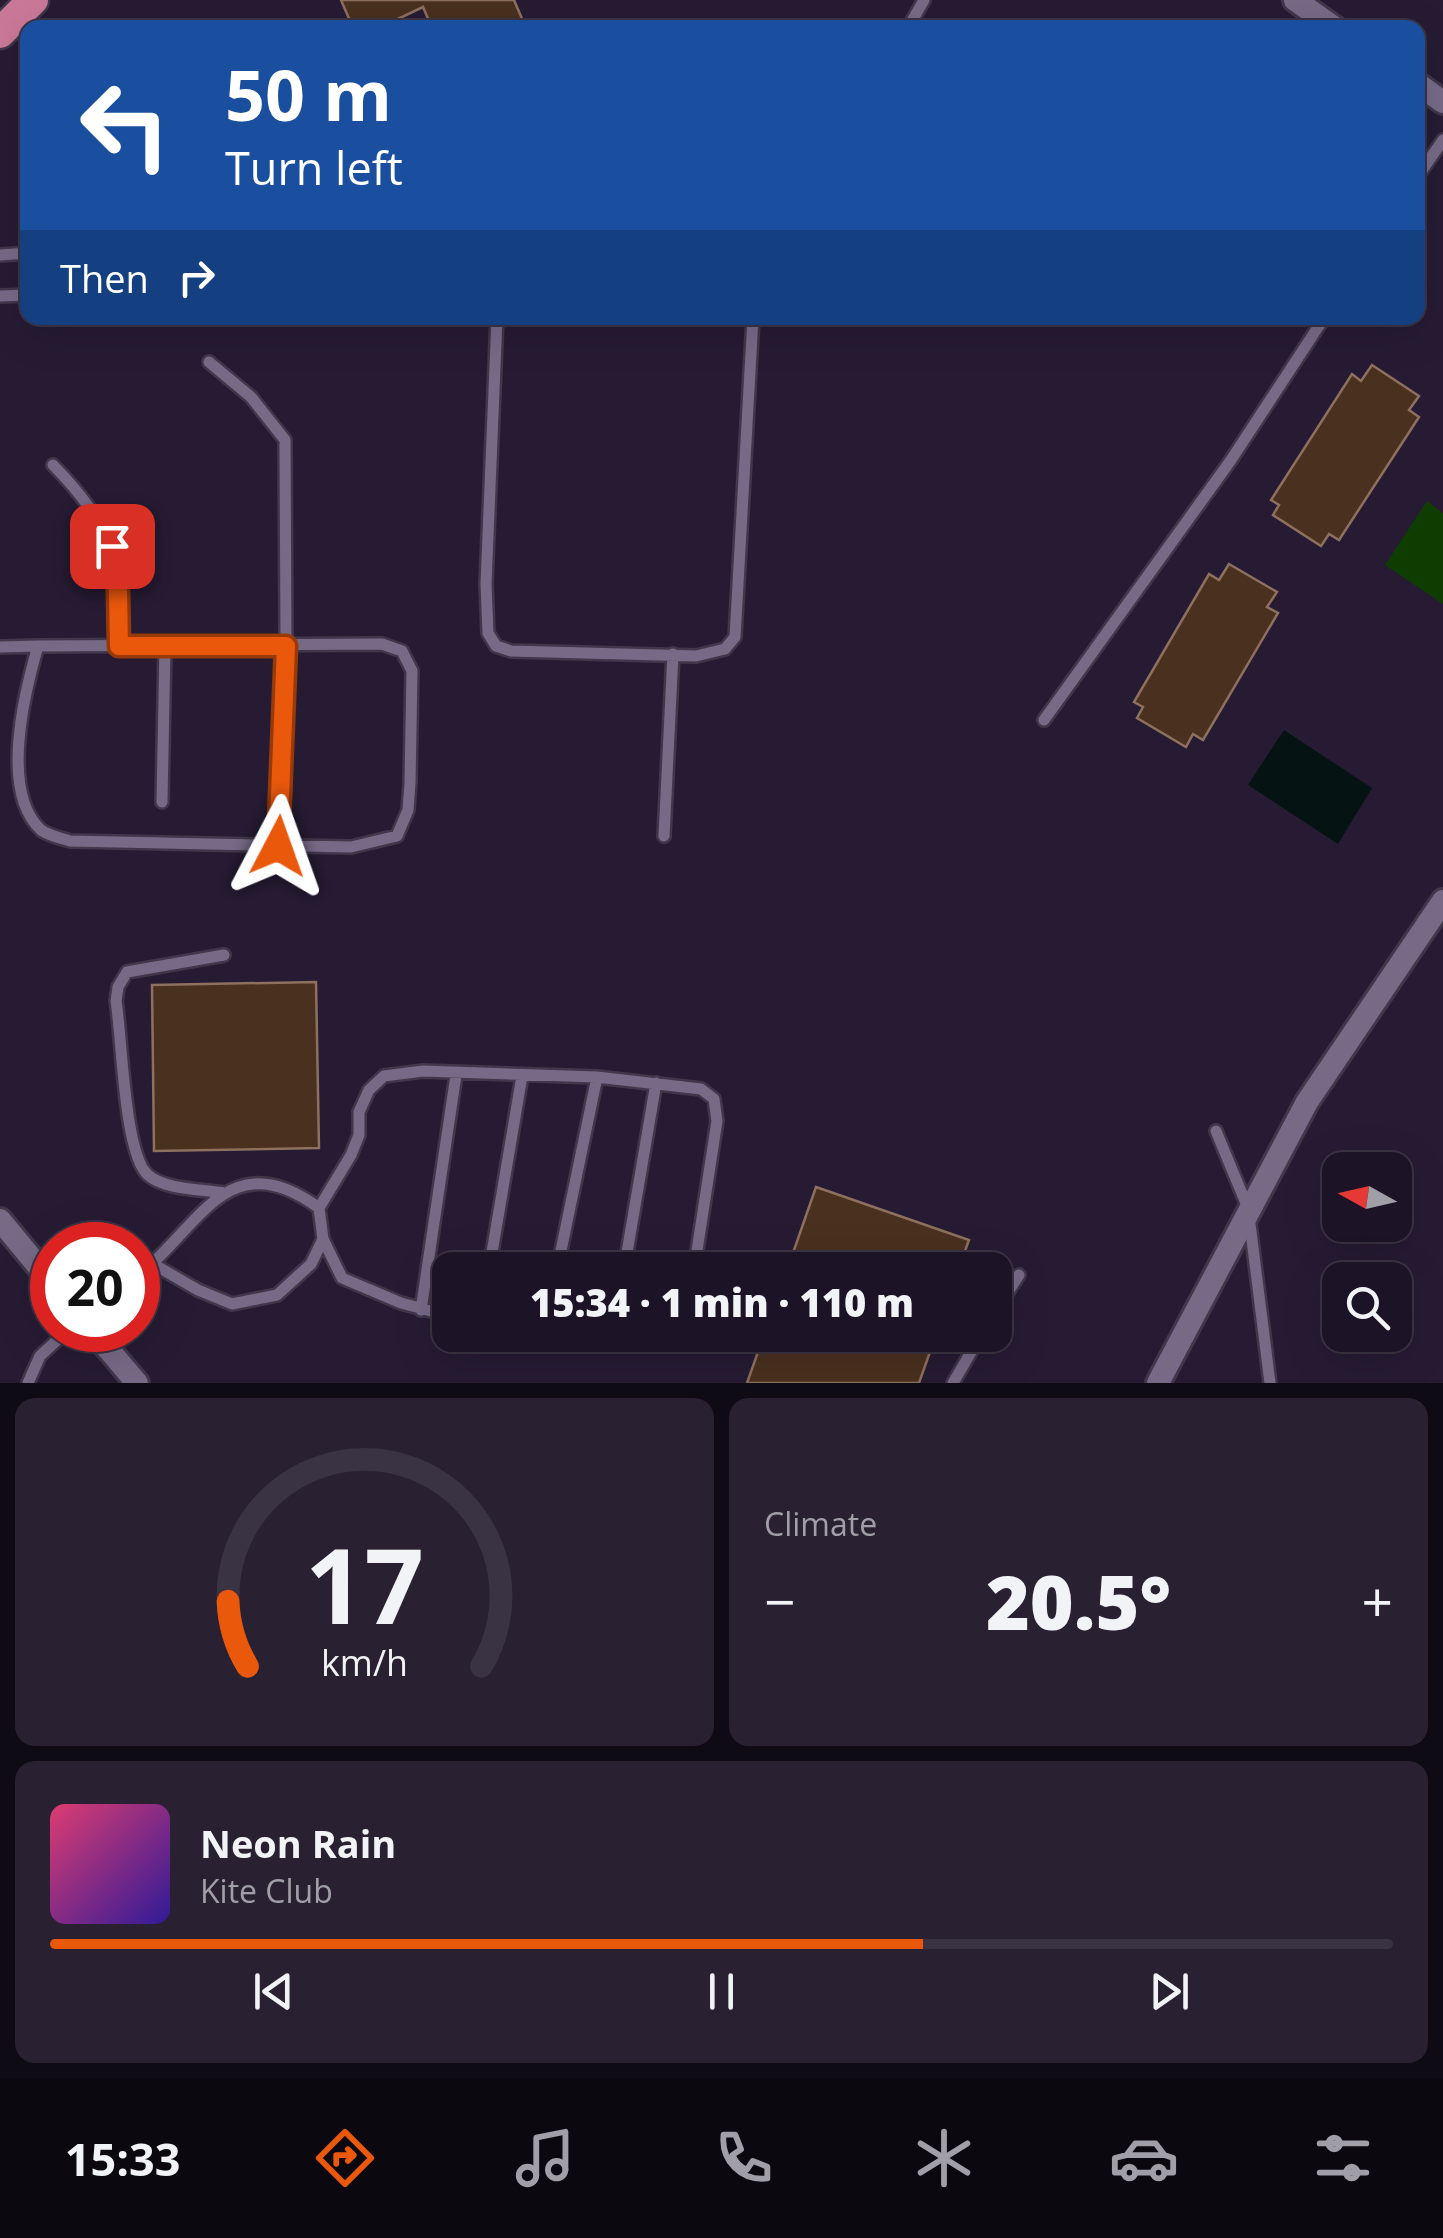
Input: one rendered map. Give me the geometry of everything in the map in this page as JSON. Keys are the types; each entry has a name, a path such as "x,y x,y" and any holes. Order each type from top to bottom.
{"highway":[{"path":"0,33 33,0"}],"street":[{"path":"1300,1 1325,20"},
{"path":"1158,1383 1306,1102 1443,901"},
{"path":"0,1220 30,1256"},
{"path":"111,1352 137,1383"}],"lane":[{"path":"1425,166 1443,140"},
{"path":"497,325 486,584 488,633 496,646 511,651 696,656 725,649 735,637 753,325"},
{"path":"1044,720 1220,477 1319,325"},
{"path":"209,362 251,397 285,440 286,646 278,846"},
{"path":"53,466 72,485 112,546 119,646"},
{"path":"0,647 38,646 286,646 382,644 402,651 412,671 410,783 408,810 396,836 351,847 70,841 43,832 27,814 14,755 38,646"},
{"path":"162,802 165,646"},
{"path":"664,836 673,654"},
{"path":"224,955 127,972 118,986 116,1001 132,1146 148,1175 168,1184 224,1193 266,1183 294,1190 319,1208"},
{"path":"432,1312 368,1292 342,1278 322,1239 319,1208 351,1155 359,1135 359,1112 369,1090 384,1076 423,1071 597,1077 701,1089 714,1099 717,1121 697,1252"},
{"path":"422,1310 456,1074"},
{"path":"492,1252 522,1076"},
{"path":"562,1252 597,1077"},
{"path":"627,1252 656,1083"},
{"path":"1216,1131 1248,1208 1270,1383"},
{"path":"160,1255 196,1215 224,1193"},
{"path":"160,1269 232,1304 278,1294 311,1264 322,1239"},
{"path":"1012,1285 1019,1274"},
{"path":"28,1383 44,1352"},
{"path":"953,1383 970,1352"}],"green space":[{"path":"1427,501 1443,513 1443,604 1385,565"}],"shaded area":[{"path":"1284,730 1372,788 1338,844 1248,785"}],"building":[{"path":"341,0 514,0 523,20 429,20 423,7 396,20 350,20"},
{"path":"1372,365 1419,396 1409,410 1419,417 1339,540 1329,534 1321,546 1273,515 1279,505 1271,500 1352,374 1361,381"},
{"path":"1229,564 1277,592 1267,607 1278,613 1203,740 1193,734 1186,747 1137,718 1143,707 1134,702 1209,574 1219,580"},
{"path":"316,982 319,1148 154,1151 152,985"},
{"path":"816,1187 969,1240 965,1252 793,1252"},
{"path":"758,1352 930,1352 919,1383 747,1383"}],"route":[{"path":"112,546 119,646 286,646 278,846"}]}
